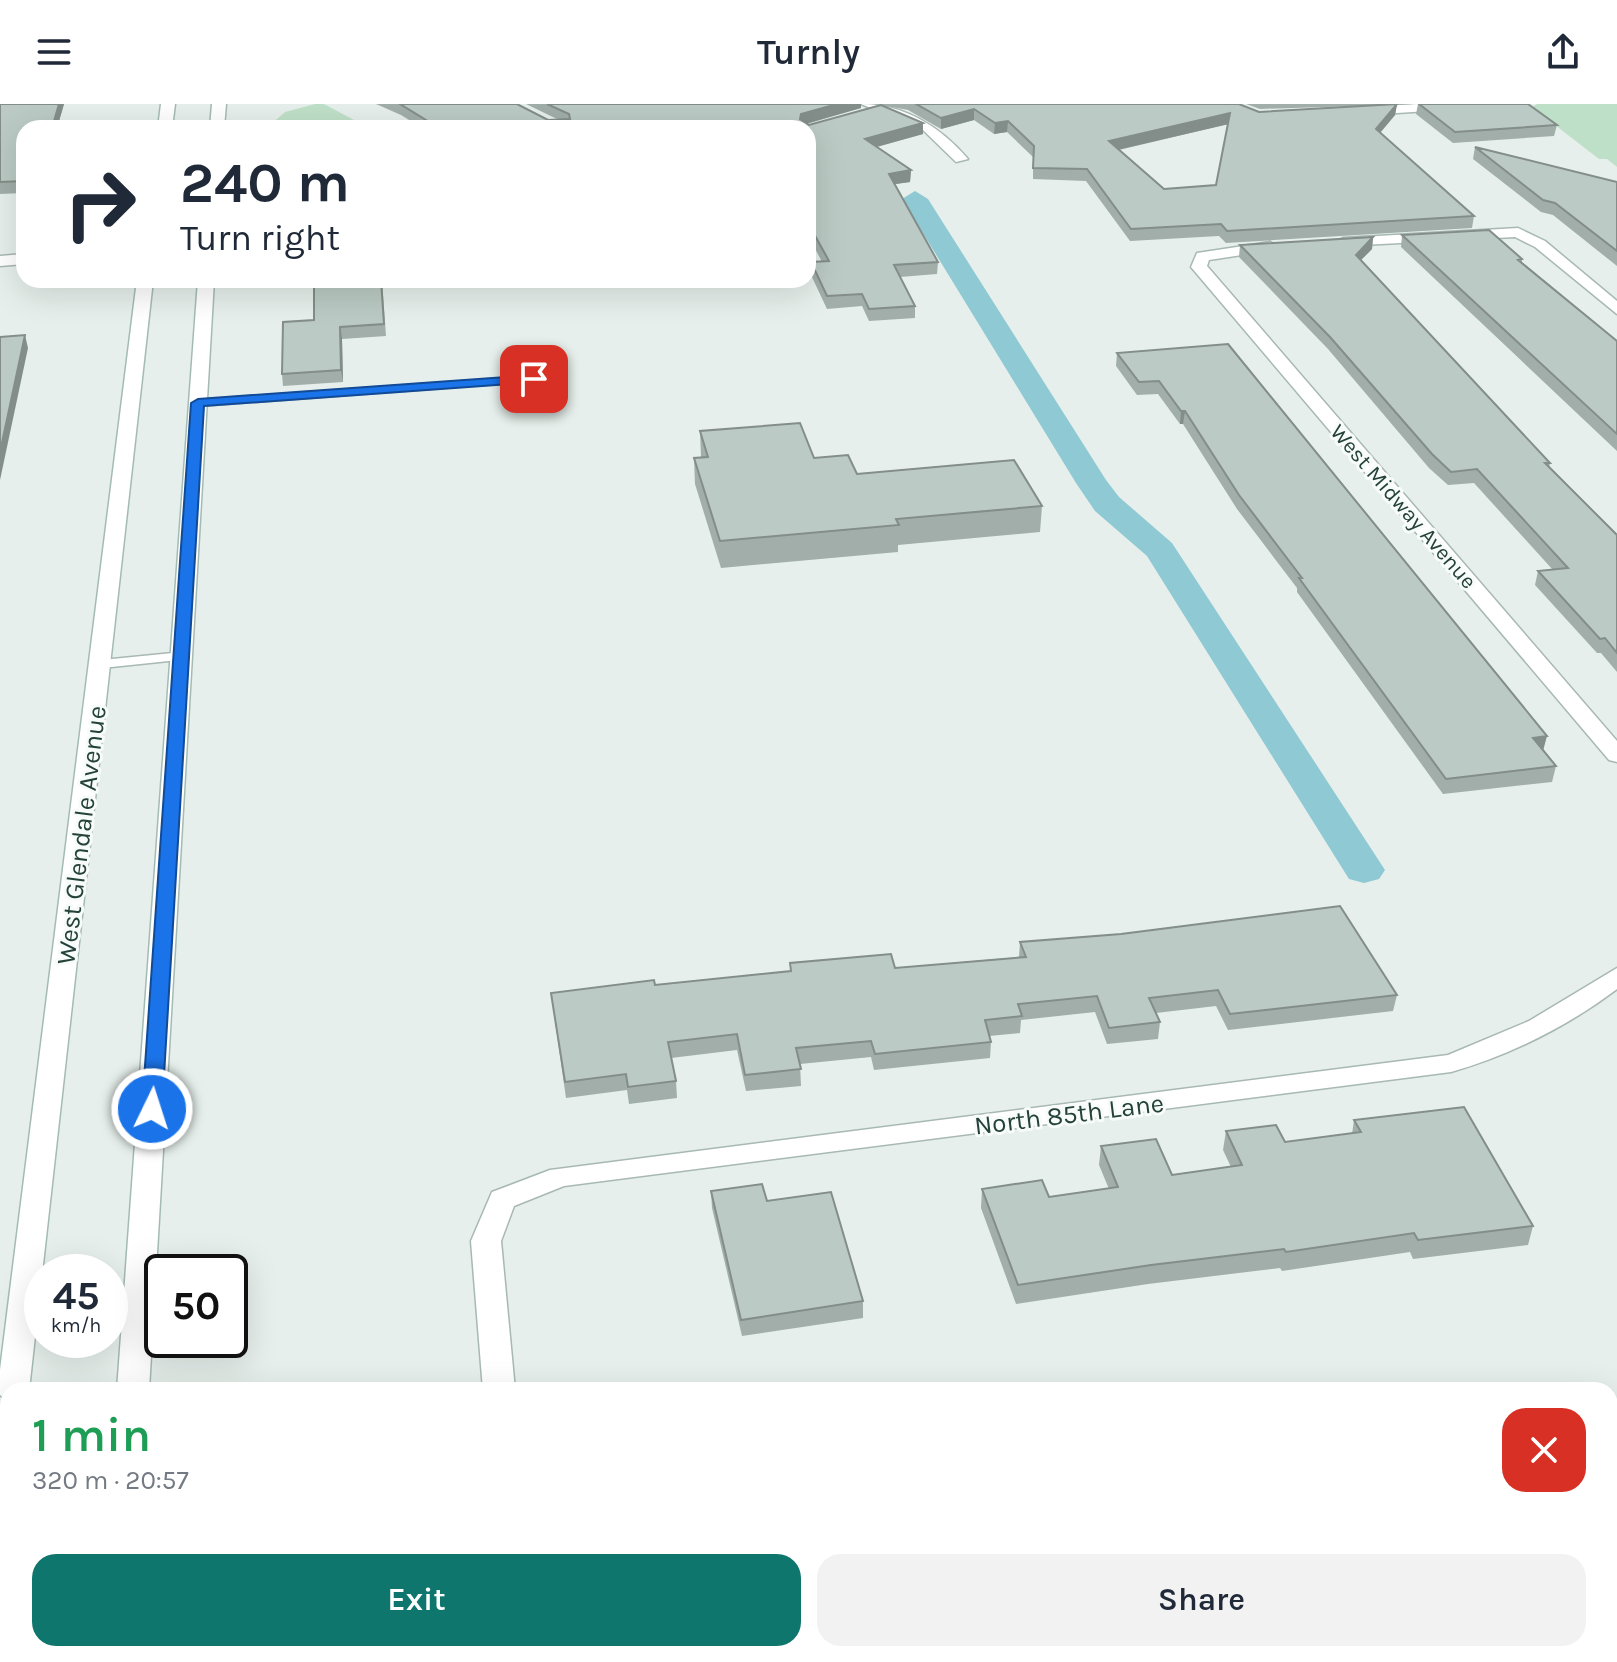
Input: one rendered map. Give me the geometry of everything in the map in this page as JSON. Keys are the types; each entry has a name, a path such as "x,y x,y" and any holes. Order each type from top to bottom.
{"main road":[{"path":"1349,112 1475,104"},
{"path":"852,117 875,107 927,126 961,159"},
{"path":"1319,244 1518,232 1540,244 1617,309"},
{"name":"West Midway Avenue","path":"1289,246 1229,250 1202,256 1199,267 1617,755"},
{"name":"West Glendale Avenue","path":"14,1382 102,664 144,288"},
{"path":"134,1382 205,288"},
{"name":"North 85th Lane","path":"498,1382 486,1241 502,1199 560,1177 1451,1063 1498,1047 1558,1019 1617,976"}],"lane":[{"path":"198,403 534,379"},
{"path":"102,664 183,656"}],"green space":[{"path":"324,104 354,120 276,120 285,112"},
{"path":"1537,104 1617,104 1617,167 1607,159 1599,159 1542,115 1524,112"}],"building":[{"path":"0,104 59,104 54,120 16,120 16,181 0,182"},
{"path":"400,104 517,104 548,120 426,120"},
{"path":"547,104 837,104 801,114 800,119 548,120 570,119 569,114"},
{"path":"916,104 1239,104 1259,112 1397,104 1376,129 1474,216 1227,231 1221,224 1131,229 1087,169 1033,168 1034,146 1008,121 995,123 974,109 941,118","holes":["1230,113 1216,185 1164,189 1109,141"]},
{"path":"1419,104 1528,104 1557,125 1455,132"},
{"path":"881,105 923,123 865,139 911,170 889,174 938,262 894,265 915,306 869,309 862,294 827,296 816,273 816,262 829,261 816,237 816,123"},
{"path":"1475,147 1617,182 1617,251 1555,203 1543,200"},
{"path":"1489,230 1522,259 1518,260 1617,341 1617,434 1402,235"},
{"path":"1373,237 1356,255 1550,463 1545,463 1617,535 1617,653 1605,638 1600,639 1538,571 1568,568 1477,469 1451,472 1330,337 1240,245"},
{"path":"314,288 382,288 384,324 340,327 341,370 282,374 283,322 314,320"},
{"path":"25,335 0,452 0,337"},
{"path":"1228,344 1547,736 1533,738 1556,766 1446,779 1239,495 1185,411 1181,411 1159,381 1139,382 1117,353"},
{"path":"800,423 814,458 848,455 857,474 1014,460 1042,506 896,519 899,525 720,541 694,458 708,457 700,431"},
{"path":"1340,906 1397,995 1230,1014 1218,990 1149,998 1160,1022 1109,1028 1097,996 1018,1004 1022,1016 985,1020 991,1042 875,1054 871,1041 796,1048 801,1069 745,1075 737,1034 668,1042 676,1081 628,1087 626,1074 565,1082 551,993 654,980 655,985 791,971 790,963 891,954 895,968 1026,957 1020,942 1121,934"},
{"path":"1464,1107 1533,1226 1418,1240 1414,1233 1286,1252 1284,1249 1151,1265 1018,1285 982,1189 1042,1180 1049,1197 1118,1187 1101,1146 1156,1139 1172,1175 1242,1165 1226,1131 1276,1125 1285,1142 1361,1132 1354,1120"},
{"path":"762,1184 767,1201 831,1192 863,1301 741,1320 711,1191"}],"waterway":[{"path":"915,199 1092,483 1107,504 1160,550 1364,870"}],"route":[{"path":"152,1109 198,403 534,379"}]}
